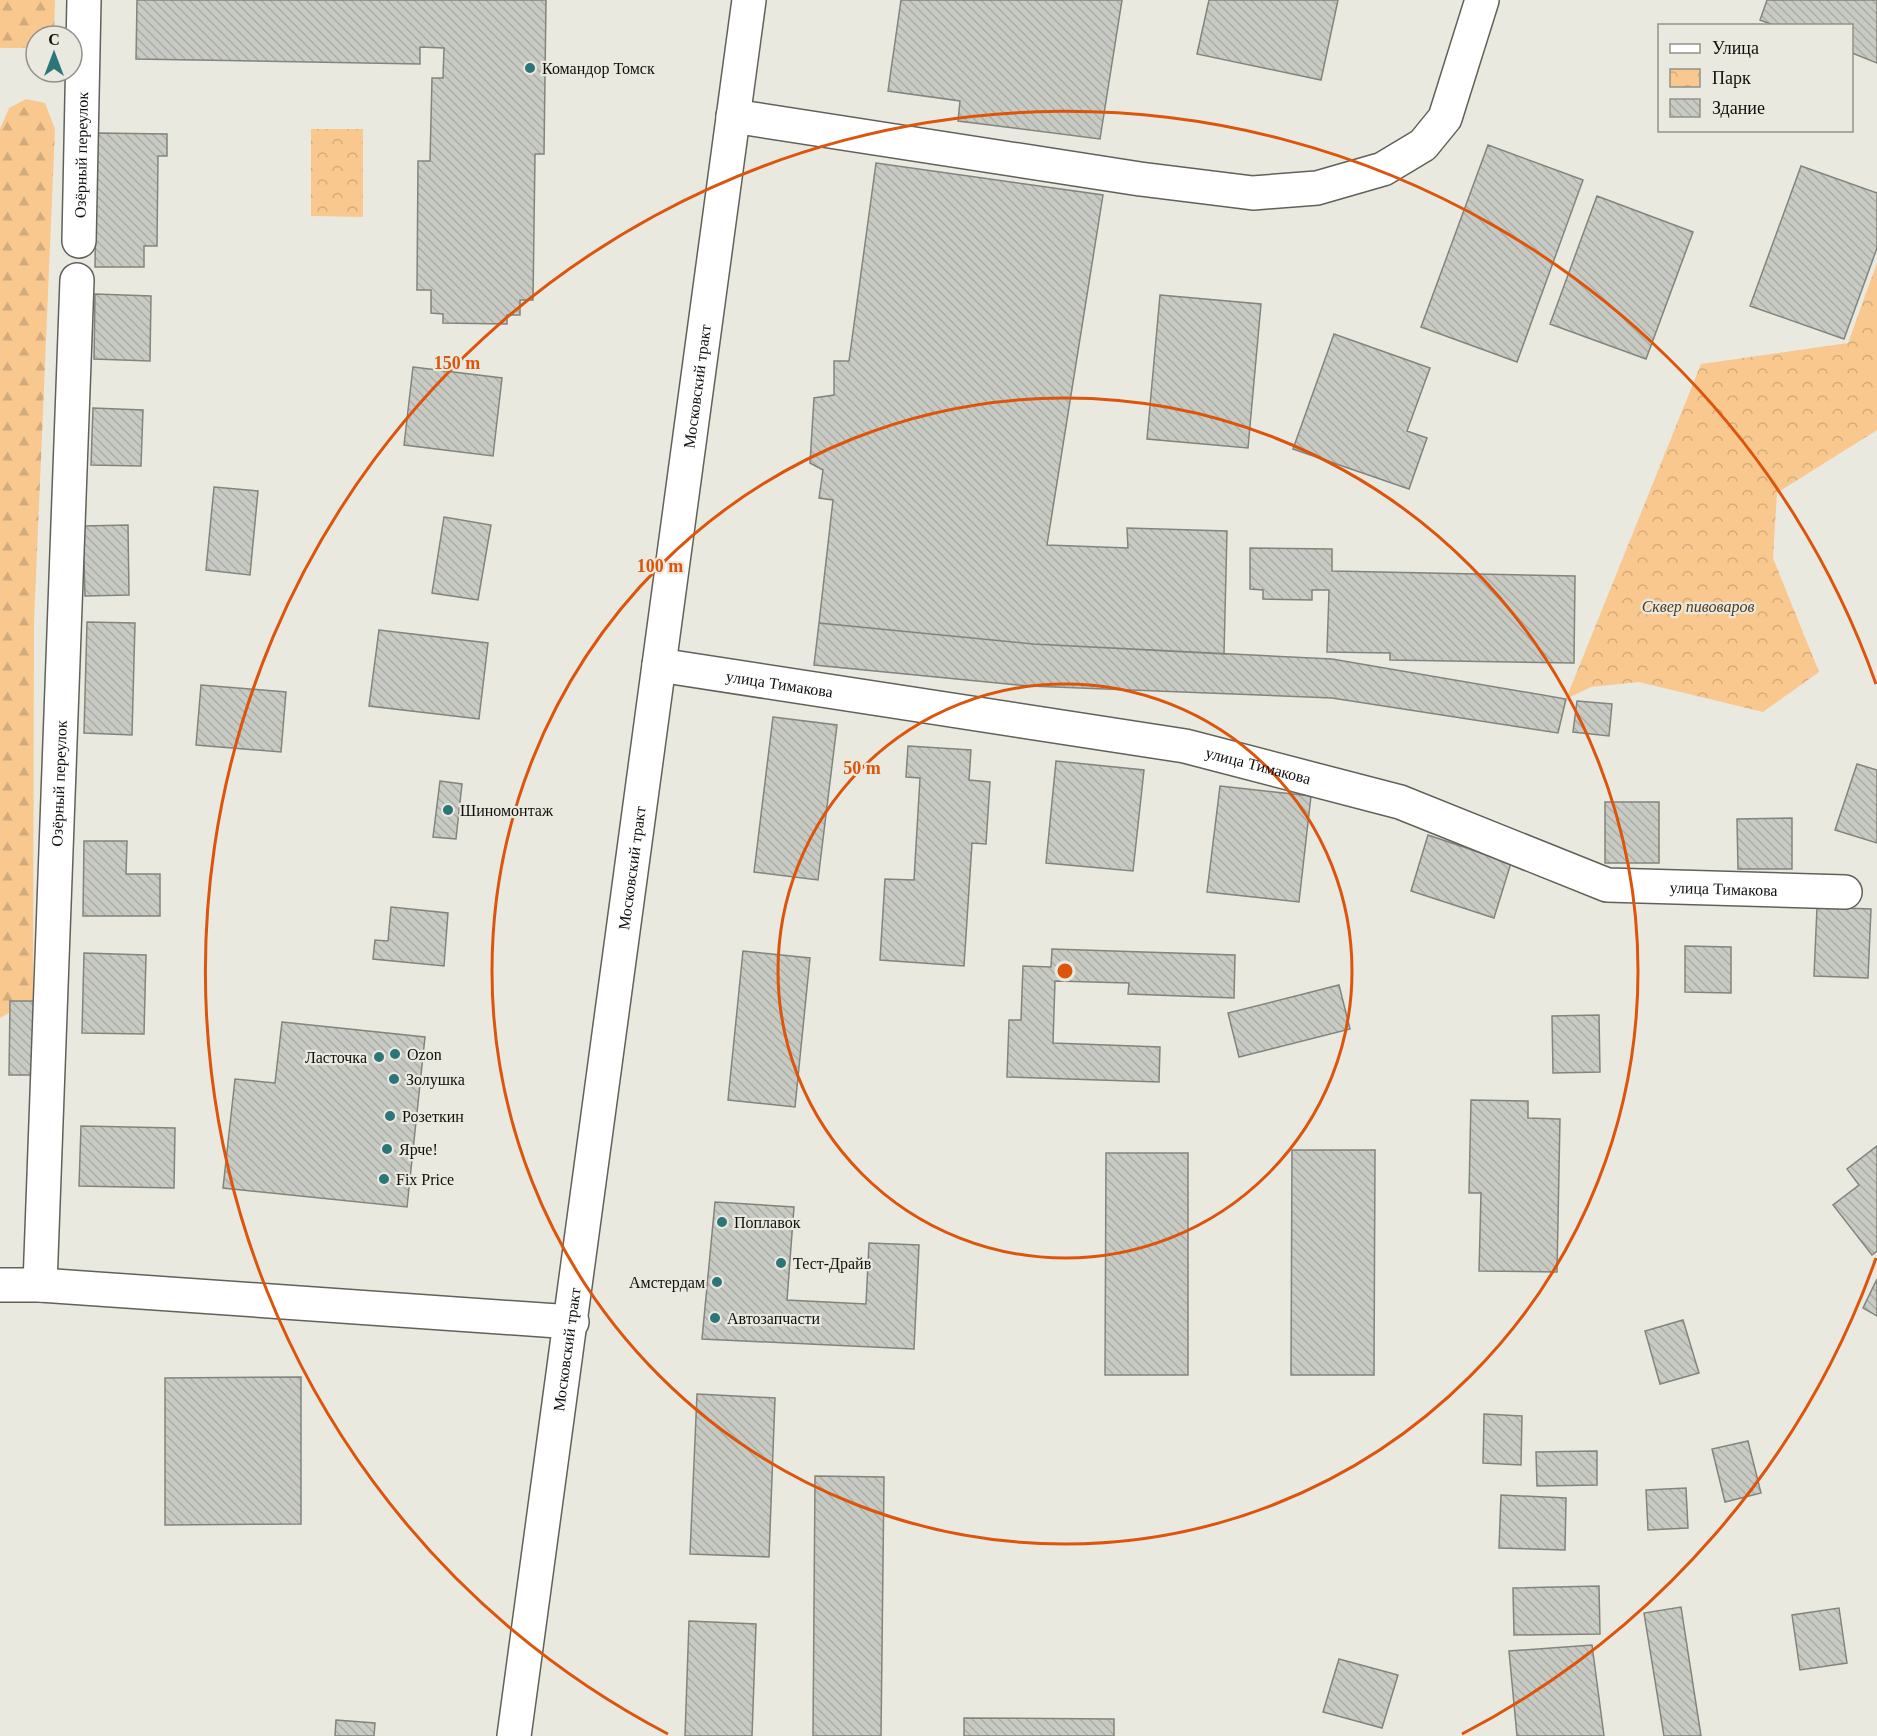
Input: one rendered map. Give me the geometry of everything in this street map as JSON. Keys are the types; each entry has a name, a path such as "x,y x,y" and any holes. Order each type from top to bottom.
{"street":[{"name":"Озёрный переулок","path":"79,241 84,0"},
{"name":"Московский тракт","path":"514,1736 572,1322 749,0"},
{"path":"733,116 1140,179 1253,193 1317,188 1383,169 1423,145 1445,118 1482,0"},
{"name":"Озёрный переулок","path":"40,1285 77,280"},
{"name":"улица Тимакова","path":"659,665 1185,746 1400,802 1607,885 1845,892"},
{"path":"0,1285 40,1285 572,1322"}],"green space":[{"path":"0,0 55,0 54,24 24,24 24,48 0,48"},
{"path":"26,99 45,103 55,129 34,622 33,999 0,1018 0,129 9,108"},
{"path":"311,129 363,129 363,217 311,216"},
{"name":"Сквер пивоваров","path":"1877,263 1877,430 1777,493 1773,558 1819,672 1763,712 1639,682 1591,687 1566,699 1701,364 1848,343"}],"building":[{"path":"137,0 546,0 544,154 535,154 533,300 520,300 520,315 507,315 507,324 443,323 443,314 431,313 431,290 417,290 418,161 430,161 432,78 443,78 444,48 420,47 420,64 136,59"},
{"path":"901,0 1122,0 1100,139 958,121 960,101 888,91"},
{"path":"1209,0 1338,0 1321,80 1197,54"},
{"path":"1767,0 1877,0 1877,63 1853,53 1853,24 1771,24 1760,20"},
{"path":"97,133 167,134 167,156 158,156 157,246 144,246 144,267 95,267"},
{"path":"1488,145 1583,180 1517,362 1421,327"},
{"path":"876,163 1103,195 1047,545 1128,548 1127,528 1227,531 1224,654 1033,644 819,623 833,500 819,498 823,470 810,463 814,398 834,395 834,361 849,361"},
{"path":"1801,166 1877,193 1877,248 1844,339 1750,306"},
{"path":"1597,196 1693,232 1646,359 1550,324"},
{"path":"95,294 151,296 150,361 94,359"},
{"path":"1160,295 1261,304 1248,448 1147,439"},
{"path":"1334,334 1430,368 1407,431 1427,438 1409,489 1293,449"},
{"path":"413,367 502,378 493,456 404,445"},
{"path":"93,408 143,410 141,466 91,465"},
{"path":"214,487 258,491 250,575 206,570"},
{"path":"444,517 491,525 478,600 432,593"},
{"path":"128,525 129,595 85,596 83,526"},
{"path":"1250,548 1332,549 1332,571 1575,576 1574,663 1390,660 1390,653 1327,652 1329,590 1312,590 1312,600 1263,599 1263,590 1250,589"},
{"path":"87,622 135,623 132,735 84,733"},
{"path":"819,623 1033,644 1332,659 1566,699 1558,733 1332,698 1029,686 814,665"},
{"path":"379,630 488,643 479,719 369,706"},
{"path":"201,685 286,692 281,752 196,745"},
{"path":"1577,701 1612,704 1609,736 1573,732"},
{"path":"773,717 837,725 818,880 754,872"},
{"path":"908,746 971,750 969,780 990,782 986,844 972,843 964,966 880,960 885,879 914,880 920,778 906,777"},
{"path":"1056,761 1144,770 1133,871 1046,863"},
{"path":"1857,764 1877,770 1877,843 1835,830"},
{"name":"Шиномонтаж","path":"440,781 462,784 456,839 433,837"},
{"path":"1220,786 1311,796 1299,902 1207,892"},
{"path":"1605,802 1659,802 1659,863 1605,863"},
{"path":"1792,818 1792,869 1738,869 1737,819"},
{"path":"1428,835 1511,863 1494,918 1411,891"},
{"path":"84,841 127,841 126,874 160,874 160,916 83,916"},
{"path":"391,907 448,913 444,966 373,959 375,940 388,941"},
{"path":"1817,907 1871,909 1868,978 1814,976"},
{"path":"1685,946 1731,947 1731,993 1685,992"},
{"path":"1052,949 1235,955 1234,998 1128,994 1129,983 1055,981 1053,1043 1160,1047 1159,1082 1007,1077 1009,1020 1021,1020 1023,966 1051,967"},
{"path":"743,951 810,958 795,1107 728,1100"},
{"path":"84,953 146,955 144,1034 82,1033"},
{"path":"1339,985 1350,1029 1239,1057 1228,1013"},
{"path":"10,1001 40,1001 39,1075 9,1075"},
{"path":"1599,1015 1600,1072 1553,1073 1552,1016"},
{"path":"282,1022 425,1037 407,1207 223,1188 235,1079 275,1083"},
{"path":"1471,1100 1528,1101 1528,1118 1560,1119 1557,1272 1479,1271 1481,1193 1469,1193"},
{"path":"81,1126 175,1128 174,1188 79,1186"},
{"path":"1877,1146 1877,1251 1872,1255 1833,1205 1859,1185 1847,1169"},
{"path":"1292,1150 1375,1150 1374,1375 1291,1375"},
{"path":"1106,1153 1188,1153 1188,1375 1105,1375"},
{"path":"715,1202 794,1207 787,1300 866,1304 869,1243 919,1245 914,1349 702,1339"},
{"path":"1877,1279 1877,1316 1863,1308"},
{"path":"1683,1320 1699,1373 1660,1384 1645,1331"},
{"path":"301,1377 301,1524 165,1525 165,1378"},
{"path":"697,1394 775,1398 769,1557 690,1554"},
{"path":"1484,1414 1522,1416 1521,1465 1483,1463"},
{"path":"1748,1441 1761,1493 1725,1502 1712,1449"},
{"path":"1597,1451 1597,1485 1537,1486 1536,1452"},
{"path":"815,1476 884,1477 881,1736 813,1736"},
{"path":"1686,1488 1688,1528 1648,1530 1646,1490"},
{"path":"1501,1495 1566,1498 1565,1550 1499,1548"},
{"path":"1599,1586 1600,1634 1514,1635 1513,1588"},
{"path":"1681,1607 1701,1736 1664,1736 1644,1613"},
{"path":"1839,1608 1847,1663 1800,1670 1792,1615"},
{"path":"689,1621 756,1624 752,1736 685,1736"},
{"path":"1592,1645 1604,1736 1517,1736 1509,1651"},
{"path":"1339,1659 1398,1675 1382,1728 1323,1712"},
{"path":"964,1718 1114,1719 1114,1736 964,1736"},
{"path":"336,1720 375,1723 374,1736 335,1736"}],"place":[{"name":"Командор Томск","path":"530,68"},
{"name":"Шиномонтаж","path":"448,810"},
{"name":"Ozon","path":"395,1054"},
{"name":"Ласточка","path":"379,1057"},
{"name":"Золушка","path":"394,1079"},
{"name":"Розеткин","path":"390,1116"},
{"name":"Ярче!","path":"387,1149"},
{"name":"Fix Price","path":"384,1179"},
{"name":"Поплавок","path":"722,1222"},
{"name":"Тест-Драйв","path":"781,1263"},
{"name":"Амстердам","path":"717,1282"},
{"name":"Автозапчасти","path":"715,1318"}]}
